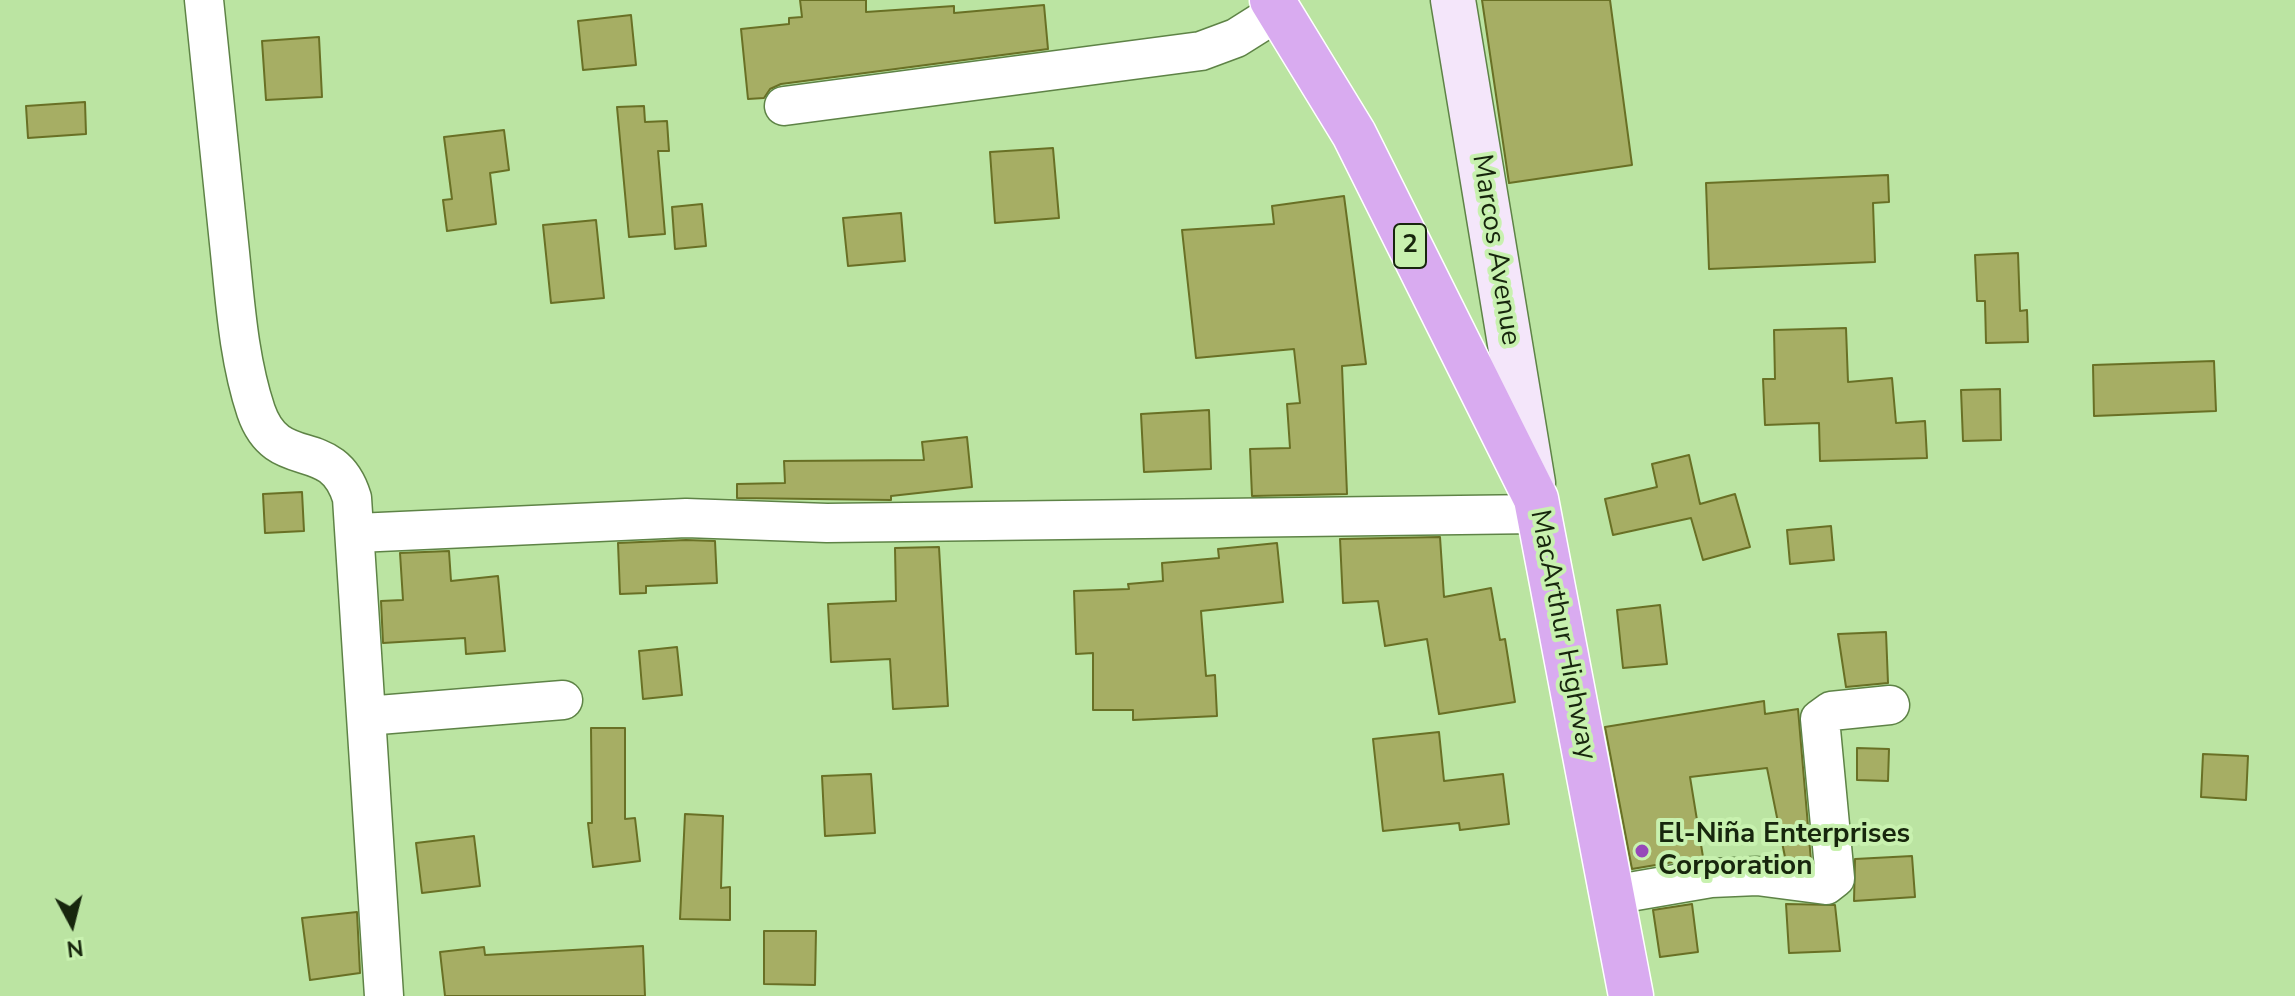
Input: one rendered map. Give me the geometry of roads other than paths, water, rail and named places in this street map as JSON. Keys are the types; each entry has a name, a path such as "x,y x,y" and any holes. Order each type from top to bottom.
{"highway":[{"name":"MacArthur Highway","path":"1276,6 1354,134 1538,506 1631,996"}],"street":[{"path":"204,0 239,337 256,411 268,436 285,450 332,463 346,477 357,533 384,996"},
{"name":"Marcos Avenue","path":"1453,0 1538,506"},
{"path":"784,106 1201,51 1236,38 1276,6"},
{"path":"357,533 686,518 827,523 1538,506"},
{"path":"366,716 563,700"},
{"path":"1612,895 1711,878 1757,876 1826,885 1835,878 1820,719 1831,711 1890,705"}],"place":[{"name":"El-Niña Enterprises Corporation","path":"1642,851"}]}
